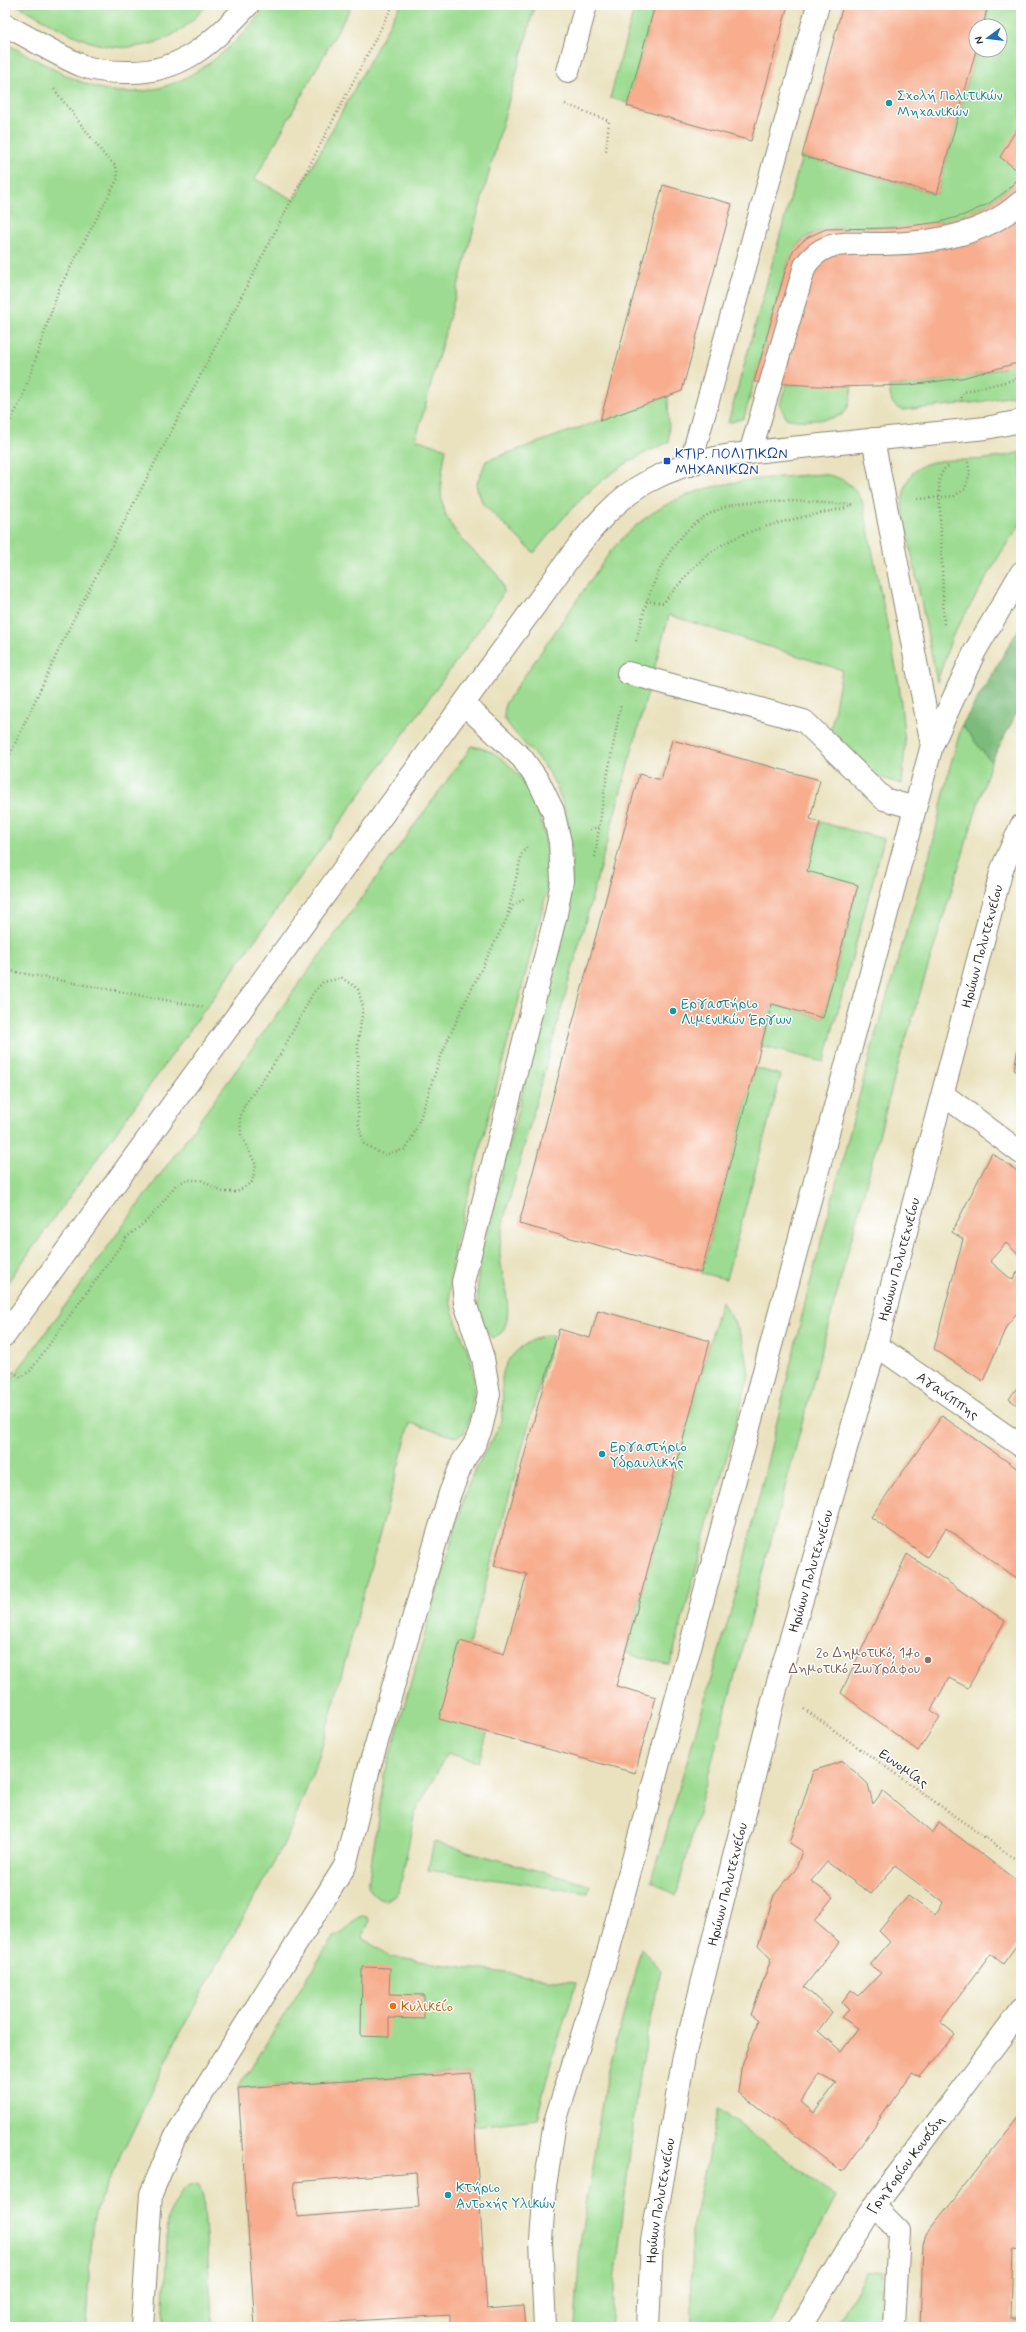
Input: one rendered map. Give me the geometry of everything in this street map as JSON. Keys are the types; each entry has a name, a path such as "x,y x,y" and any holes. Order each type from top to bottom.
{"street":[{"path":"5,25 84,66 108,71 135,72 184,61 209,44 248,5"},
{"path":"568,71 586,5"},
{"path":"690,465 818,5"},
{"path":"750,453 805,266 810,258 829,246 844,244 900,244 944,238 972,231 999,218 1021,202"},
{"path":"5,1335 573,552 604,516 624,498 646,482 690,465 737,453 750,453 986,428 1021,421"},
{"path":"873,439 932,744"},
{"path":"546,2327 541,2241 545,2186 555,2122 609,1949 932,744 975,651 1021,573"},
{"path":"628,674 804,721 884,800 915,808"},
{"path":"142,2327 151,2194 175,2137 345,1866 368,1772 450,1493 463,1461 474,1445 488,1406 488,1383 483,1358 465,1303 463,1282 556,914 562,881 560,842 553,810 539,782 522,758 464,704"},
{"name":"Ηρώων Πολυτεχνείου","path":"648,2327 652,2240 684,2056 776,1689 876,1345 944,1095 1002,869 1021,826"},
{"path":"944,1095 1021,1153"},
{"name":"Αγανίππης","path":"876,1345 1021,1446"},
{"name":"Γρηγορίου Κουσίδη","path":"800,2327 874,2206 1021,2010"},
{"path":"874,2206 899,2231 894,2327"}],"path":[{"path":"5,765 70,626 394,5"},
{"path":"5,431 22,399 59,289 118,178 116,166 106,158 50,85"},
{"path":"568,106 600,116 609,122 606,151"},
{"path":"940,497 954,496 965,488 970,473 967,460 961,461"},
{"path":"944,627 939,481 943,470 954,462"},
{"path":"599,827 604,793 628,674 646,601 666,554 697,522 719,509 743,503 767,501 858,505 762,528 736,538 714,550 695,566 663,603 646,601"},
{"path":"5,1367 21,1377 30,1371 126,1238 151,1217 176,1185 186,1180 201,1180 222,1192 237,1192 252,1182 256,1165 241,1134 240,1117 244,1106 280,1055 313,993 324,982 342,978 358,988 363,1007 358,1043 358,1122 364,1144 384,1155 406,1149 417,1129 443,1052 467,995 506,919"},
{"path":"5,970 239,1014"},
{"name":"Ευνομίας","path":"776,1689 1021,1863"}],"green space":[{"path":"17,5 206,5 195,18 182,29 168,37 137,47 121,47 105,46 88,41 61,29"},
{"path":"267,5 352,5 255,179 294,200 400,5 535,5 416,439 446,449 441,487 442,501 446,514 460,537 498,576 502,583 504,592 478,631 5,1286 5,43 83,83 121,92 146,91 170,84 193,74 214,60 234,43"},
{"path":"635,5 655,5 628,103 610,98"},
{"path":"989,5 1021,5 1021,176 994,199 974,210 952,219 898,228 828,229 808,236 800,242 794,250 786,268 744,418 728,423 802,156 937,194 974,58 1008,58 1008,18 985,18"},
{"path":"1021,333 1021,394 980,402 903,410 896,407 892,401 889,386 946,380 1003,368 995,341"},
{"path":"786,384 852,386 851,397 846,410 840,416 816,420 786,418 780,405"},
{"path":"668,396 669,442 627,463 594,488 564,517 534,553 483,504 476,486 486,461"},
{"path":"1021,452 1021,523 1002,551 952,637 937,682 902,505 904,490 908,479 914,471 931,463 953,460 987,459"},
{"path":"823,474 836,477 846,482 859,494 862,500 899,683 905,744 902,784 875,776 831,729 842,670 669,615 503,1223 500,1252 506,1289 508,1314 506,1325 501,1333 492,1338 486,1330 479,1309 478,1275 481,1254 567,917 572,863 569,827 565,809 558,792 545,767 509,726 504,718 505,704 610,552 633,529 656,511 681,498 707,489 734,483"},
{"path":"1021,625 1021,705 991,762 962,725"},
{"path":"962,725 991,762 897,1068 676,1896 652,1881 737,1590 806,1299 875,1036 932,847 949,770"},
{"path":"472,746 488,751 502,759 514,770 524,783 532,798 539,813 546,845 547,891 454,1250 450,1284 451,1305 469,1354 474,1379 473,1398 467,1425 464,1433 456,1437 410,1423 319,1757 288,1836 176,2040 98,2204 91,2237 86,2327 5,2327 5,1388"},
{"path":"820,822 884,839 824,1062 761,1046 772,1004 823,1018 858,886 807,871"},
{"path":"755,1068 781,1075 726,1279 701,1273"},
{"path":"721,1301 733,1319 741,1336 746,1353 749,1375 670,1665 625,1653"},
{"path":"544,1335 553,1335 459,1681 496,1700 479,1762 447,1753 414,1816 399,1893 390,1899 382,1900 371,1891 368,1886 384,1776 464,1498 473,1474 494,1437 501,1420 503,1409 503,1372 506,1364 516,1352 523,1346"},
{"path":"434,1842 590,1885 588,1893 428,1870"},
{"path":"362,1916 367,1917 369,1922 362,1938 391,1957 576,1983 549,2069 537,2119 475,2126 471,2073 238,2088 333,1937 339,1935 355,1920"},
{"path":"641,1949 661,1969 637,2089 610,2327 575,2327 580,2243 605,2084"},
{"path":"719,2108 835,2197 768,2327 692,2327 691,2232"},
{"path":"196,2183 199,2184 203,2197 213,2327 163,2327 168,2217 178,2196 190,2185"},
{"path":"882,2272 879,2327 836,2327 866,2273"}],"building":[{"path":"655,5 788,5 751,141 627,106"},
{"name":"Σχολή Πολιτικών Μηχανικών","path":"843,5 988,5 985,18 968,18 968,58 974,58 937,194 802,156"},
{"path":"1021,122 1021,173 1000,157"},
{"path":"1021,176 1021,362 962,378 910,385 835,387 754,382 786,268 794,249 808,237 826,229 894,228 940,222 964,215 988,204 1006,191"},
{"path":"663,185 732,204 682,391 600,421"},
{"name":"Εργαστήριο Λιμενικών Έργων","path":"672,740 820,780 810,819 820,822 807,871 858,885 823,1018 772,1004 701,1273 519,1224 639,774 661,780"},
{"path":"1021,1036 1021,1075 1014,1070"},
{"path":"992,1153 1021,1174 1021,1257 1006,1243 990,1261 1012,1280 1021,1267 1021,1308 1007,1325 983,1381 934,1349 963,1239 952,1232"},
{"name":"Εργαστήριο Υδραυλικής","path":"598,1310 710,1341 616,1686 656,1697 635,1773 439,1719 460,1641 504,1654 527,1574 494,1566 559,1329 590,1338"},
{"path":"1021,1382 1021,1408 1009,1399"},
{"path":"942,1416 1021,1471 1021,1581 946,1528 927,1557 871,1517"},
{"path":"907,1554 1005,1621 968,1688 949,1678 931,1710 940,1717 918,1751 841,1693"},
{"path":"843,1761 868,1784 873,1804 883,1791 933,1833 939,1822 1021,1884 1021,1939 1003,1964 991,1954 940,2022 955,2034 920,2077 912,2073 842,2172 738,2092 741,2069 758,2021 751,2015 771,1959 758,1945 774,1895 796,1869 802,1851 790,1843 813,1771","holes":["827,1862 871,1894 895,1866 943,1902 935,1915 908,1896 879,1931 890,1942 870,1965 881,1973 859,1996 851,1990 842,2003 849,2010 841,2017 858,2028 841,2051 818,2031 832,2012 804,1987 839,1942 814,1921 833,1897 811,1881","819,2073 836,2083 814,2113 801,2102"]},
{"name":"Κυλικείο","path":"362,1967 390,1968 389,1994 424,1995 424,2019 389,2018 389,2037 361,2036"},
{"name":"Κτήριο Αντοχής Υλικών","path":"471,2073 487,2309 524,2306 526,2327 450,2327 450,2315 255,2327 238,2088","holes":["416,2172 419,2207 297,2217 294,2182"]},
{"path":"1021,2114 1021,2249 1013,2248 1011,2317 1021,2317 1021,2327 920,2327 923,2245 926,2234"}],"place":[{"name":"Σχολή Πολιτικών Μηχανικών","path":"889,103"},
{"name":"ΚΤΙΡ. ΠΟΛΙΤΙΚΩΝ ΜΗΧΑΝΙΚΩΝ","path":"667,461"},
{"name":"Εργαστήριο Λιμενικών Έργων","path":"673,1011"},
{"name":"Εργαστήριο Υδραυλικής","path":"602,1454"},
{"name":"2ο Δημοτικό, 14ο Δημοτικό Ζωγράφου","path":"928,1660"},
{"name":"Κυλικείο","path":"393,2006"},
{"name":"Κτήριο Αντοχής Υλικών","path":"448,2195"}]}
